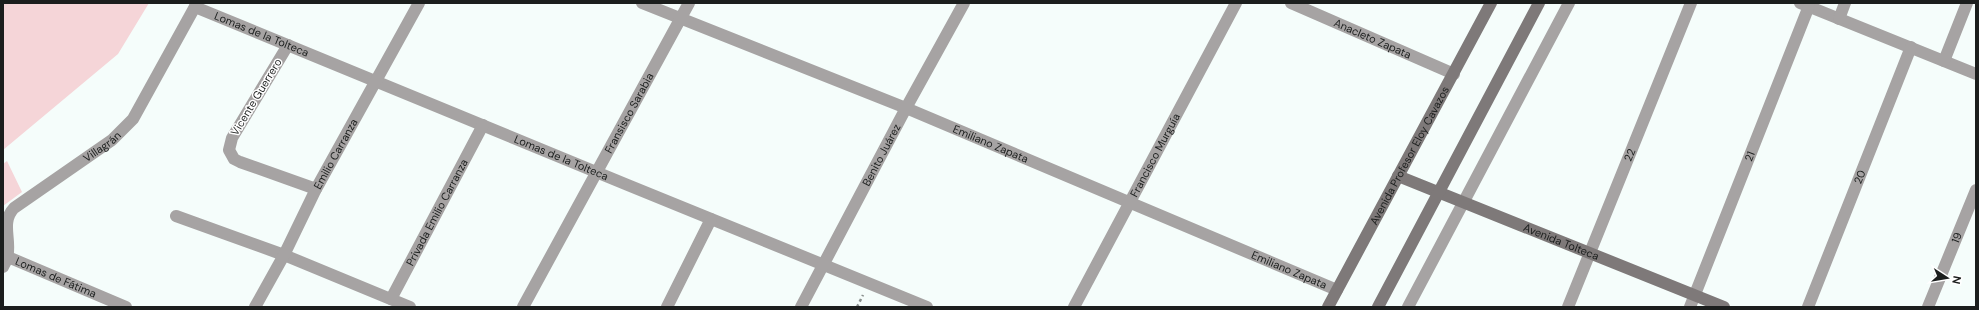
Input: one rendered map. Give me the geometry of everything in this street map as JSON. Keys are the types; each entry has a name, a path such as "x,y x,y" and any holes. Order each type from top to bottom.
{"main road":[{"name":"Avenida Profesor Eloy Cavazos","path":"1328,307 1491,3"},
{"path":"1378,307 1539,3"},
{"name":"Avenida Tolteca","path":"1398,176 1724,307"}],"street":[{"name":"Emilio Carranza","path":"255,307 284,255 316,189 419,3"},
{"name":"Emiliano Zapata","path":"642,3 906,108 1337,290"},
{"name":"Fransisco Sarabia","path":"523,307 689,3"},
{"name":"Benito Juárez","path":"801,307 906,108 964,3"},
{"name":"Francisco Murguía","path":"1074,307 1129,201 1236,3"},
{"name":"Anacleto Zapata","path":"1291,3 1454,74"},
{"path":"1408,307 1569,3"},
{"name":"22","path":"1568,307 1692,3"},
{"path":"1839,18 1845,3"},
{"path":"1944,61 1967,3"},
{"name":"Lomas de la Tolteca","path":"196,5 596,174 928,307"},
{"name":"Villagrán","path":"5,262 6,223 10,212 122,131 133,119 196,5"},
{"path":"1804,5 1976,74"},
{"name":"21","path":"1690,307 1804,5"},
{"name":"Vicente Guerrero","path":"288,44 232,138 229,150 234,159 240,162 316,189"},
{"name":"20","path":"1808,307 1911,48"},
{"name":"Privada Emilio Carranza","path":"391,299 483,126"},
{"name":"19","path":"1928,307 1976,190"},
{"path":"176,216 284,255 410,307"},
{"path":"667,307 711,219"},
{"name":"Lomas de Fátima","path":"5,262 107,304 126,307"}],"shaded area":[{"path":"3,3 149,3 118,54 3,150"},
{"path":"7,161 22,192 3,206 3,164"}]}
